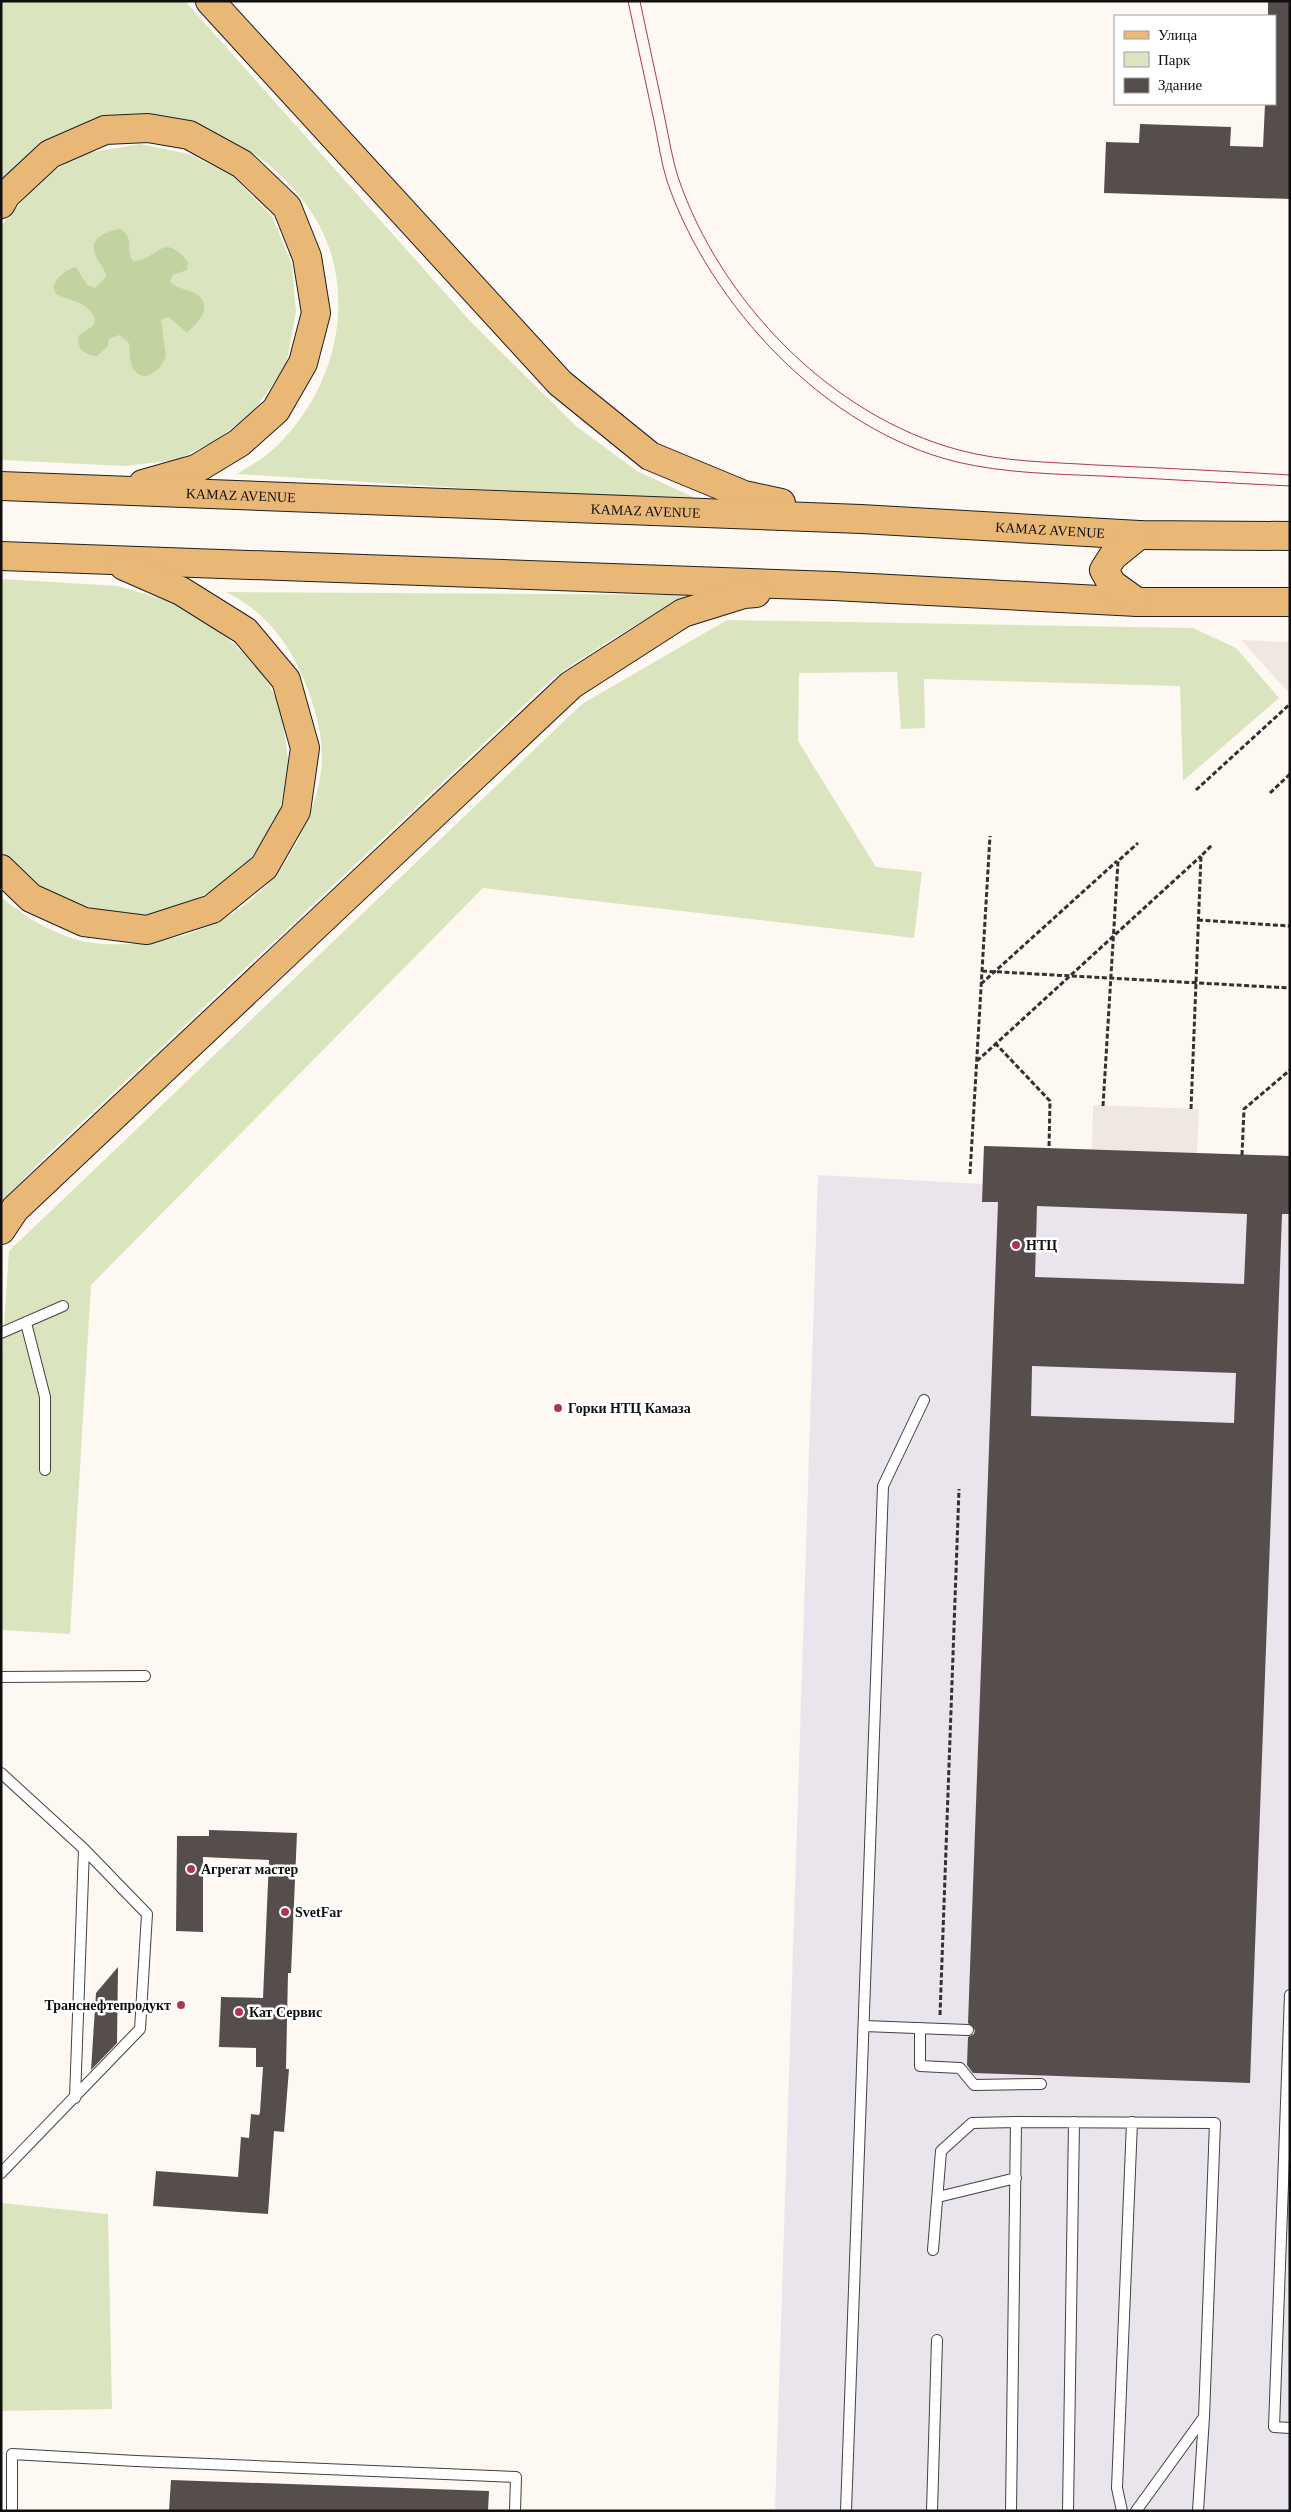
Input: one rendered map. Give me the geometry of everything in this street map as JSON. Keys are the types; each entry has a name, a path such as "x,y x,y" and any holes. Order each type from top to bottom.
{"main road":[{"path":"210,1 560,383 650,456 744,495 861,519"},
{"path":"1,204 6,195 50,154 105,130 148,128 189,135 242,164 287,207 307,257 316,313 303,363 276,410 239,443 196,469 118,490"},
{"name":"KAMAZ AVENUE","path":"12,486 861,519 1139,535 1290,536"},
{"path":"1137,602 1112,584 1104,570 1112,556 1139,535"},
{"path":"10,556 834,586 1137,602 1290,602"},
{"path":"1,869 31,898 84,922 147,930 212,909 264,867 296,811 304,748 286,680 245,632 181,591 111,560"},
{"path":"1,1230 15,1209 571,685 682,613 744,594 834,586"}],"lane":[{"path":"1,1333 63,1306"},
{"path":"26,1322 45,1397 45,1470"},
{"path":"846,2511 883,1486 924,1400"},
{"path":"1,1676 145,1676"},
{"path":"1,1773 84,1849 147,1914 140,2029 1,2174"},
{"path":"75,2098 84,1849"},
{"path":"1290,1995 1274,2427 1290,2428"},
{"path":"864,2026 968,2030"},
{"path":"920,2028 920,2066 960,2068 974,2085 1041,2084"},
{"path":"1011,2511 1016,2122"},
{"path":"933,2250 942,2151 972,2124 1016,2122 1215,2123 1204,2417 1198,2511"},
{"path":"1068,2511 1074,2122"},
{"path":"1122,2511 1117,2488 1132,2122"},
{"path":"938,2197 1016,2178"},
{"path":"932,2511 937,2340"},
{"path":"1136,2511 1204,2417"},
{"path":"12,2511 12,2454 146,2462 516,2478 515,2511"}],"path":[{"path":"1196,790 1290,704"},
{"path":"1270,792 1290,774"},
{"path":"970,1174 990,836"},
{"path":"982,984 1138,842"},
{"path":"976,1061 1212,845"},
{"path":"1191,1109 1201,856"},
{"path":"1103,1106 1118,861"},
{"path":"1198,920 1290,926"},
{"path":"982,971 1290,988"},
{"path":"995,1044 1050,1101 1049,1148"},
{"path":"1242,1155 1244,1109 1290,1070"},
{"path":"939,2029 959,1489"}],"shaded area":[{"path":"1241,640 1290,642 1290,694"},
{"path":"1093,1105 1199,1109 1197,1153 1092,1150"},
{"path":"984,1146 1290,1156 1290,2511 775,2511 818,1175 982,1184"}],"green space":[{"path":"1,1 185,1 471,322 576,426 637,471 706,503 237,474 269,453 294,427 314,397 328,365 336,331 338,296 333,262 321,229 301,198 290,185 270,166 248,150 235,143 206,133 131,116 1,185"},
{"path":"140,144 189,154 233,176 273,218 292,265 296,312 286,365 253,412 216,440 177,460 125,466 1,460 1,226 42,178 81,154"},
{"path":"120,229 125,232 129,240 133,261 142,259 166,247 172,248 179,253 188,262 187,270 173,275 170,282 199,296 204,306 202,316 187,333 169,317 161,320 166,356 156,371 146,376 136,372 132,366 129,343 119,335 109,339 108,346 97,356 82,350 78,340 79,335 93,326 95,318 82,304 56,294 53,287 62,274 76,267 87,285 95,288 106,277 96,256 94,245 99,237"},
{"path":"1,579 118,586 169,601 210,623 258,666 281,707 289,767 278,818 250,859 208,893 162,914 119,914 59,902 16,876 1,857"},
{"path":"226,592 689,595 619,635 552,679 46,1156 1,1202 1,897 40,924 81,941 129,944 158,941 185,935 210,926 233,913 254,897 273,878 290,855 310,813 319,785 322,747 319,728 308,689 290,652 273,628 252,608"},
{"path":"727,620 1193,628 1236,648 1279,698 1183,781 1180,686 924,679 925,728 901,729 897,672 799,673 798,741 876,867 922,872 914,938 483,888 91,1285 70,1634 1,1630 1,1368 9,1251 582,704"},
{"path":"1,2203 108,2214 112,2409 1,2411"}],"building":[{"path":"1268,1 1290,1 1290,199 1104,193 1106,142 1139,143 1140,124 1231,127 1230,146 1263,147 1265,105 1276,105 1276,15 1268,15"},
{"path":"984,1146 1290,1156 1290,1214 1282,1214 1250,2083 973,2073 967,2065 968,2037 974,2034 975,2030 968,2023 998,1202 982,1202","holes":["1037,1206 1247,1214 1244,1284 1035,1277","1032,1366 1236,1373 1234,1423 1031,1416"]},
{"path":"209,1830 297,1833 291,1973 288,1973 286,2069 289,2069 284,2132 274,2131 268,2214 153,2206 156,2171 238,2177 241,2137 249,2138 251,2114 259,2115 260,2112 263,2067 256,2067 256,2048 219,2047 221,1997 263,1998 269,1860 203,1857 203,1932 176,1931 177,1836 209,1836"},
{"path":"118,1967 117,2043 91,2070 96,1993"},
{"path":"171,2480 489,2491 488,2511 169,2511"}],"tram line":[{"path":"628,1 665,174 686,228 712,273 743,316 779,356 819,392 862,422 909,446 975,466 1047,474 1290,486"},
{"path":"640,1 674,163 697,223 722,267 752,309 786,347 825,381 867,410 912,434 976,454 1044,462 1290,475"}],"place":[{"name":"НТЦ","path":"1016,1245"},
{"name":"Горки НТЦ Камаза","path":"558,1408"},
{"name":"Агрегат мастер","path":"191,1869"},
{"name":"SvetFar","path":"285,1912"},
{"name":"Транснефтепродукт","path":"181,2005"},
{"name":"Кат Сервис","path":"239,2012"}]}
